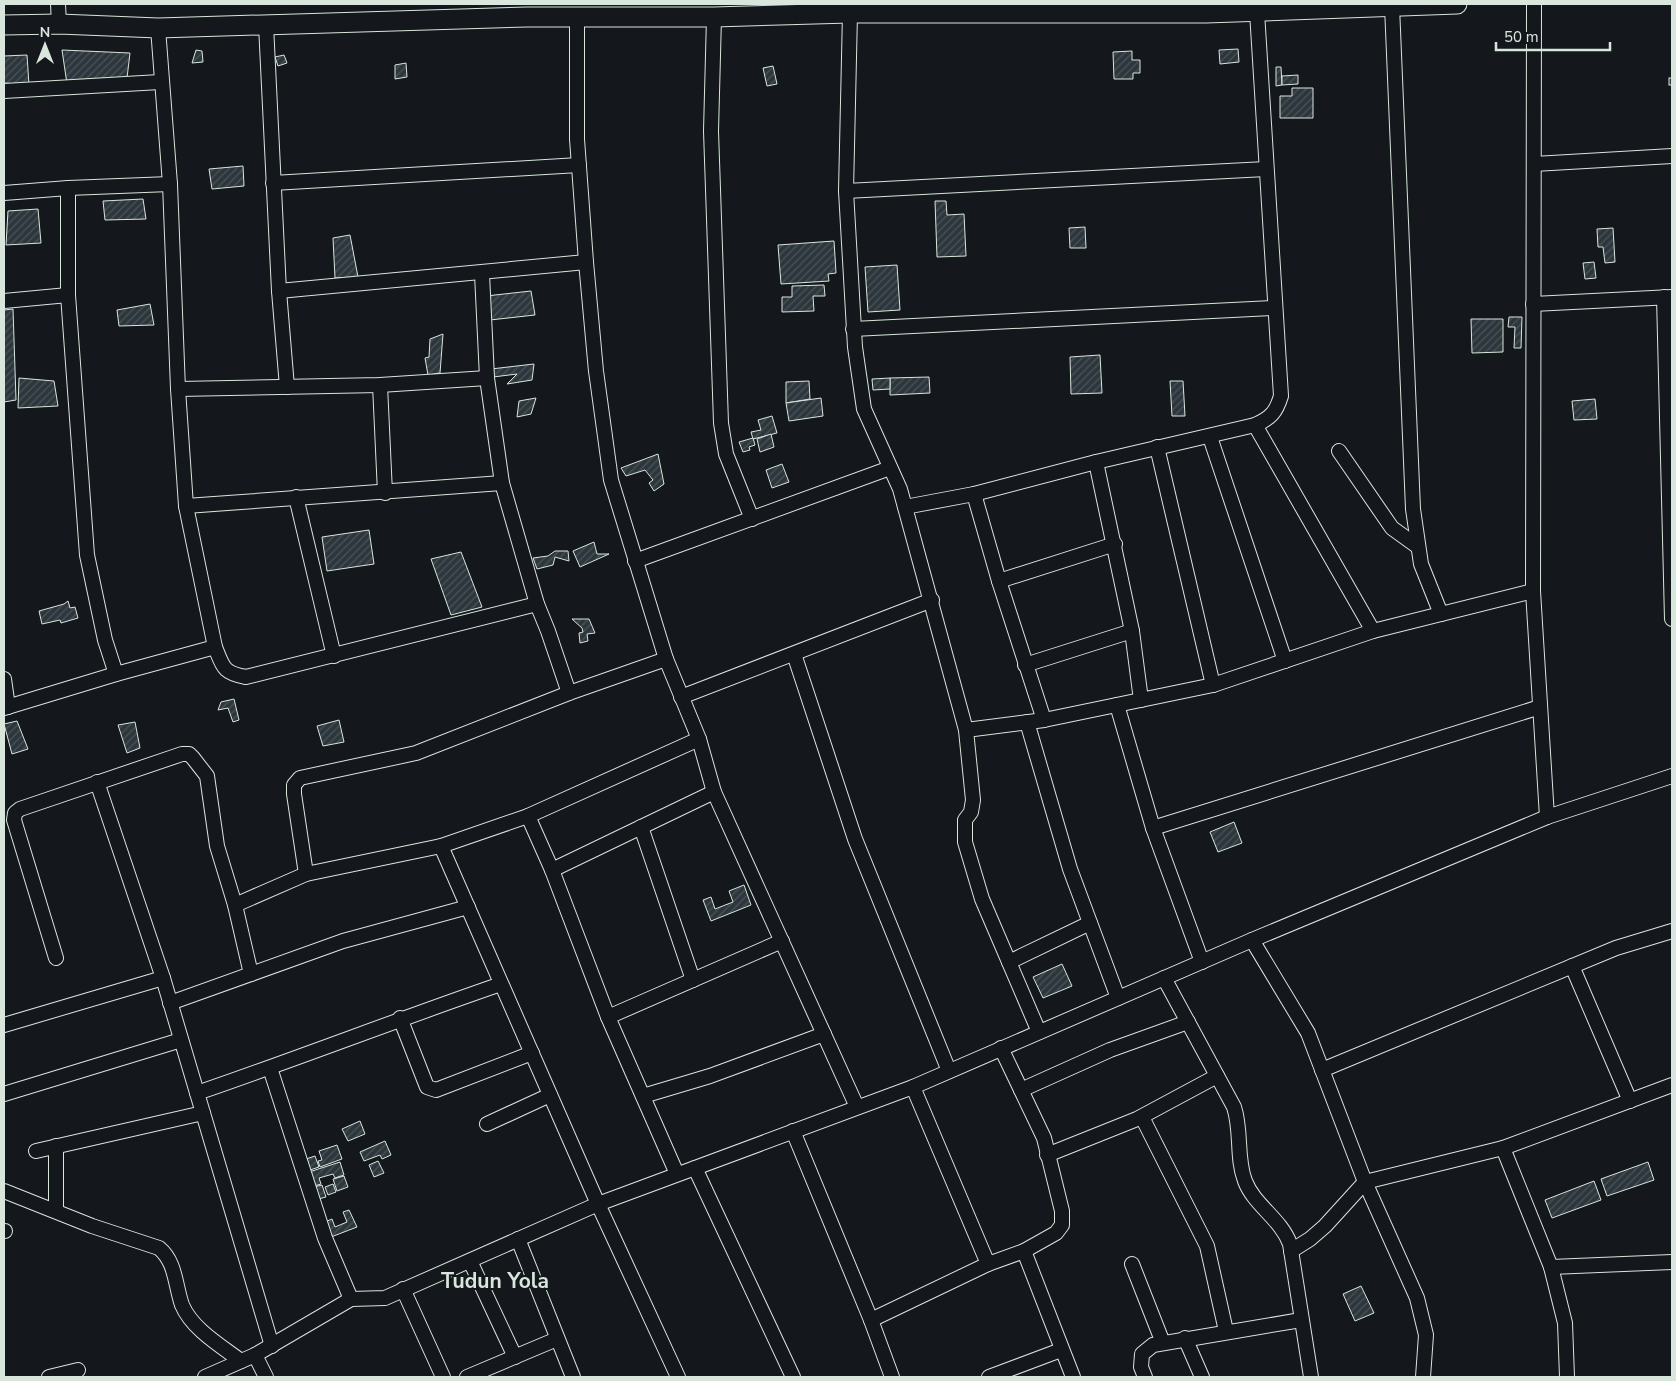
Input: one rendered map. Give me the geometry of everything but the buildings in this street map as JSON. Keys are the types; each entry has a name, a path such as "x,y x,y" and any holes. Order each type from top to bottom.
{"street":[{"path":"58,4 59,24"},
{"path":"4,25 59,24 158,28 266,25 526,10 577,18 611,11 714,18 850,14 1256,12 1297,7 1457,4"},
{"path":"1534,4 1533,591 1547,817"},
{"path":"1392,6 1409,454 1417,546 1421,564 1441,614"},
{"path":"905,507 974,494 1158,447 1210,437 1268,420 1276,411 1281,396 1256,12"},
{"path":"850,14 846,191 853,329 864,409 905,507 932,600 966,730 973,800 971,812 965,820 965,842 982,899 1039,1032"},
{"path":"577,18 579,165 586,262 596,371 611,480 666,659 699,739 714,792 857,1108"},
{"path":"714,18 711,131 721,424 726,454 752,519"},
{"path":"266,25 278,291 287,387"},
{"path":"158,28 160,82 170,184 178,389 186,506 215,647 223,667 232,674 246,677 537,604"},
{"path":"4,91 160,82"},
{"path":"1534,164 1672,156"},
{"path":"273,183 579,165"},
{"path":"846,191 1266,169"},
{"path":"4,193 68,188 170,184"},
{"path":"68,188 68,295 87,554 105,640 116,674"},
{"path":"278,291 482,274 586,262"},
{"path":"482,274 487,378 502,483 537,604 548,630 569,693"},
{"path":"4,301 68,295"},
{"path":"1533,304 1668,297 1672,619"},
{"path":"853,329 1274,308"},
{"path":"178,389 380,385 487,378"},
{"path":"380,385 385,493"},
{"path":"1255,425 1373,631"},
{"path":"1210,437 1285,661"},
{"path":"1158,447 1213,685"},
{"path":"1340,451 1392,528 1417,546"},
{"path":"1096,462 1132,630 1141,700"},
{"path":"635,561 890,468"},
{"path":"186,506 502,483"},
{"path":"974,494 999,581 1044,720"},
{"path":"296,498 334,656"},
{"path":"999,581 1115,544"},
{"path":"966,730 1044,720 1213,685 1373,631 1533,591"},
{"path":"682,697 932,600"},
{"path":"1026,665 1132,630"},
{"path":"4,679 6,707 215,647"},
{"path":"794,654 854,839 949,1071"},
{"path":"306,874 294,794 294,785 300,778 416,753 569,693 666,659"},
{"path":"1117,705 1153,828 1202,962"},
{"path":"1153,828 1540,707"},
{"path":"1027,722 1070,869 1118,998"},
{"path":"235,905 306,874 442,846 528,816 699,739"},
{"path":"56,958 14,820 15,813 20,809 177,754 189,754 207,776 217,846 235,905 251,974"},
{"path":"205,1377 256,1355 351,1299 386,1298 598,1204 913,1087 1252,940 1547,817 1672,776"},
{"path":"98,782 163,978 272,1346"},
{"path":"552,870 714,792"},
{"path":"528,816 552,870 608,1017 677,1174"},
{"path":"641,827 693,980"},
{"path":"442,846 598,1204 678,1377"},
{"path":"170,1003 343,942 468,907"},
{"path":"1009,962 1090,923"},
{"path":"1322,1070 1616,948 1672,931"},
{"path":"1252,940 1308,1033 1365,1182 1417,1298 1426,1335 1423,1377"},
{"path":"608,1017 782,941"},
{"path":"1572,966 1630,1101"},
{"path":"4,1025 163,978"},
{"path":"1164,978 1234,1108 1239,1123 1241,1168 1245,1182 1256,1199 1286,1233 1291,1251 1311,1377"},
{"path":"197,1093 270,1068 400,1018 501,984"},
{"path":"400,1018 427,1087 436,1090 532,1053"},
{"path":"1021,1090 1110,1050 1188,1022"},
{"path":"643,1096 720,1073 824,1034"},
{"path":"4,1094 181,1040"},
{"path":"871,1320 988,1264 1024,1251 1056,1233 1062,1225 1062,1211 1044,1138 1001,1048"},
{"path":"270,1068 325,1238 351,1299"},
{"path":"1047,1155 1142,1116 1217,1076"},
{"path":"1291,1251 1310,1239 1325,1226 1365,1182 1503,1148 1672,1085"},
{"path":"913,1087 988,1264"},
{"path":"486,1124 550,1095"},
{"path":"36,1150 203,1113"},
{"path":"1142,1116 1207,1246 1226,1331"},
{"path":"793,1131 871,1320 892,1377"},
{"path":"56,1146 56,1210"},
{"path":"1503,1148 1551,1268 1565,1323 1567,1377"},
{"path":"695,1168 793,1377"},
{"path":"4,1191 56,1210 92,1226 159,1248 165,1254 172,1267 182,1305 189,1316 213,1340 241,1361"},
{"path":"518,1239 573,1377"},
{"path":"1024,1251 1073,1377"},
{"path":"470,1261 515,1357"},
{"path":"1551,1268 1672,1262"},
{"path":"1132,1264 1163,1343"},
{"path":"403,1289 444,1377"},
{"path":"1145,1377 1141,1367 1142,1354 1153,1345 1226,1331 1301,1320"},
{"path":"1185,1338 1202,1377"},
{"path":"467,1377 557,1339"},
{"path":"989,1377 1061,1350"},
{"path":"256,1355 266,1377"},
{"path":"49,1377 78,1370"}],"district":[{"name":"Tudun Yola","path":"495,1281"}]}
